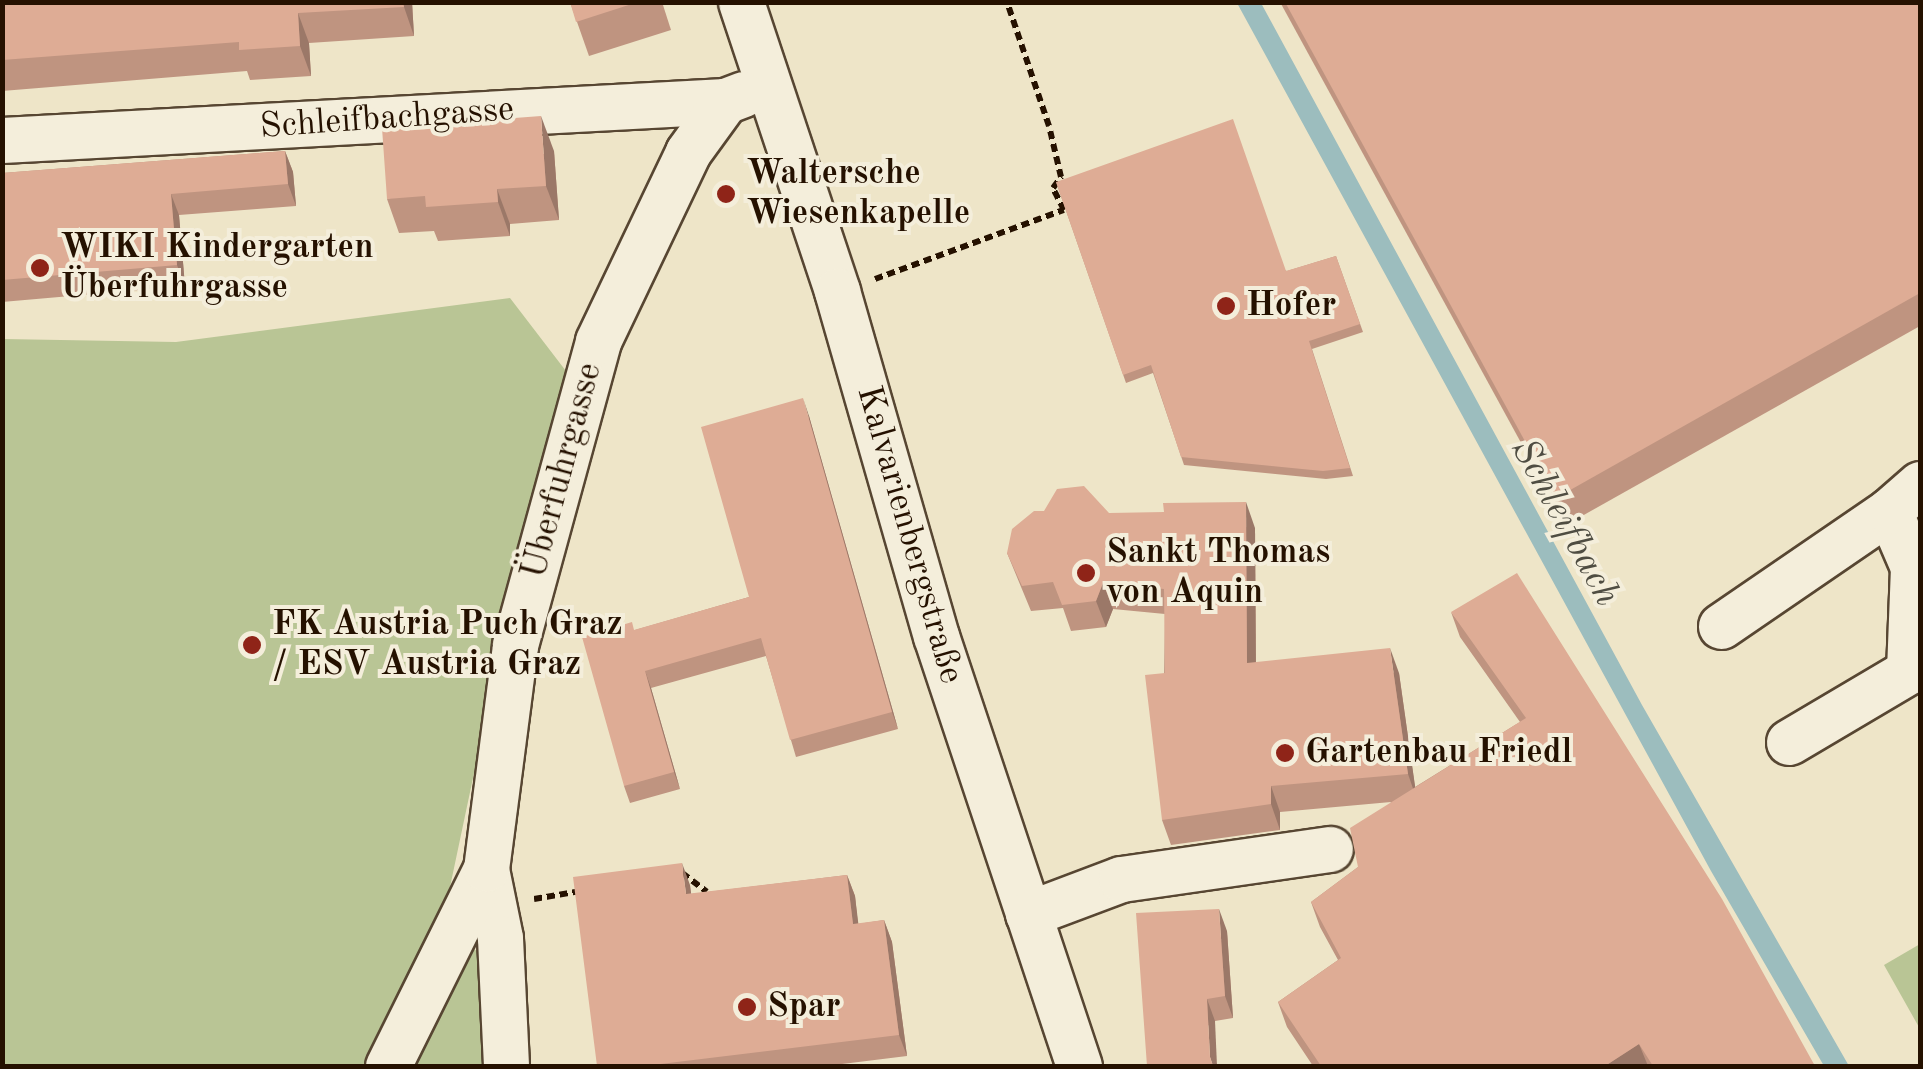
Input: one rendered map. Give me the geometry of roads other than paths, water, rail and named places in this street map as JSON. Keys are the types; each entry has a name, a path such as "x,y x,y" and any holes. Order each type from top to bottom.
{"street":[{"name":"Kalvarienbergstraße","path":"741,2 1028,914 1080,1066"},
{"name":"Schleifbachgasse","path":"2,140 725,101 767,82"},
{"name":"Überfuhrgasse","path":"506,1066 490,887 516,645 598,340 688,152 725,101"},
{"path":"1721,626 1905,498 1913,567 1908,672 1789,742"},
{"path":"1028,914 1120,879 1330,848"},
{"name":"Überfuhrgasse","path":"388,1066 490,887"}],"water":[{"path":"1237,3 1261,3 1642,705 1849,1066 1824,1066 1711,871"}],"place":[{"name":"Waltersche Wiesenkapelle","path":"726,194"},
{"name":"WIKI Kindergarten Überfuhrgasse","path":"40,268"},
{"name":"Hofer","path":"1226,306"},
{"name":"Sankt Thomas von Aquin","path":"1086,573"},
{"name":"FK Austria Puch Graz / ESV Austria Graz","path":"252,645"},
{"name":"Gartenbau Friedl","path":"1285,753"},
{"name":"Spar","path":"747,1007"}],"water label":[{"name":"Schleifbach","path":"1564,523"}]}
